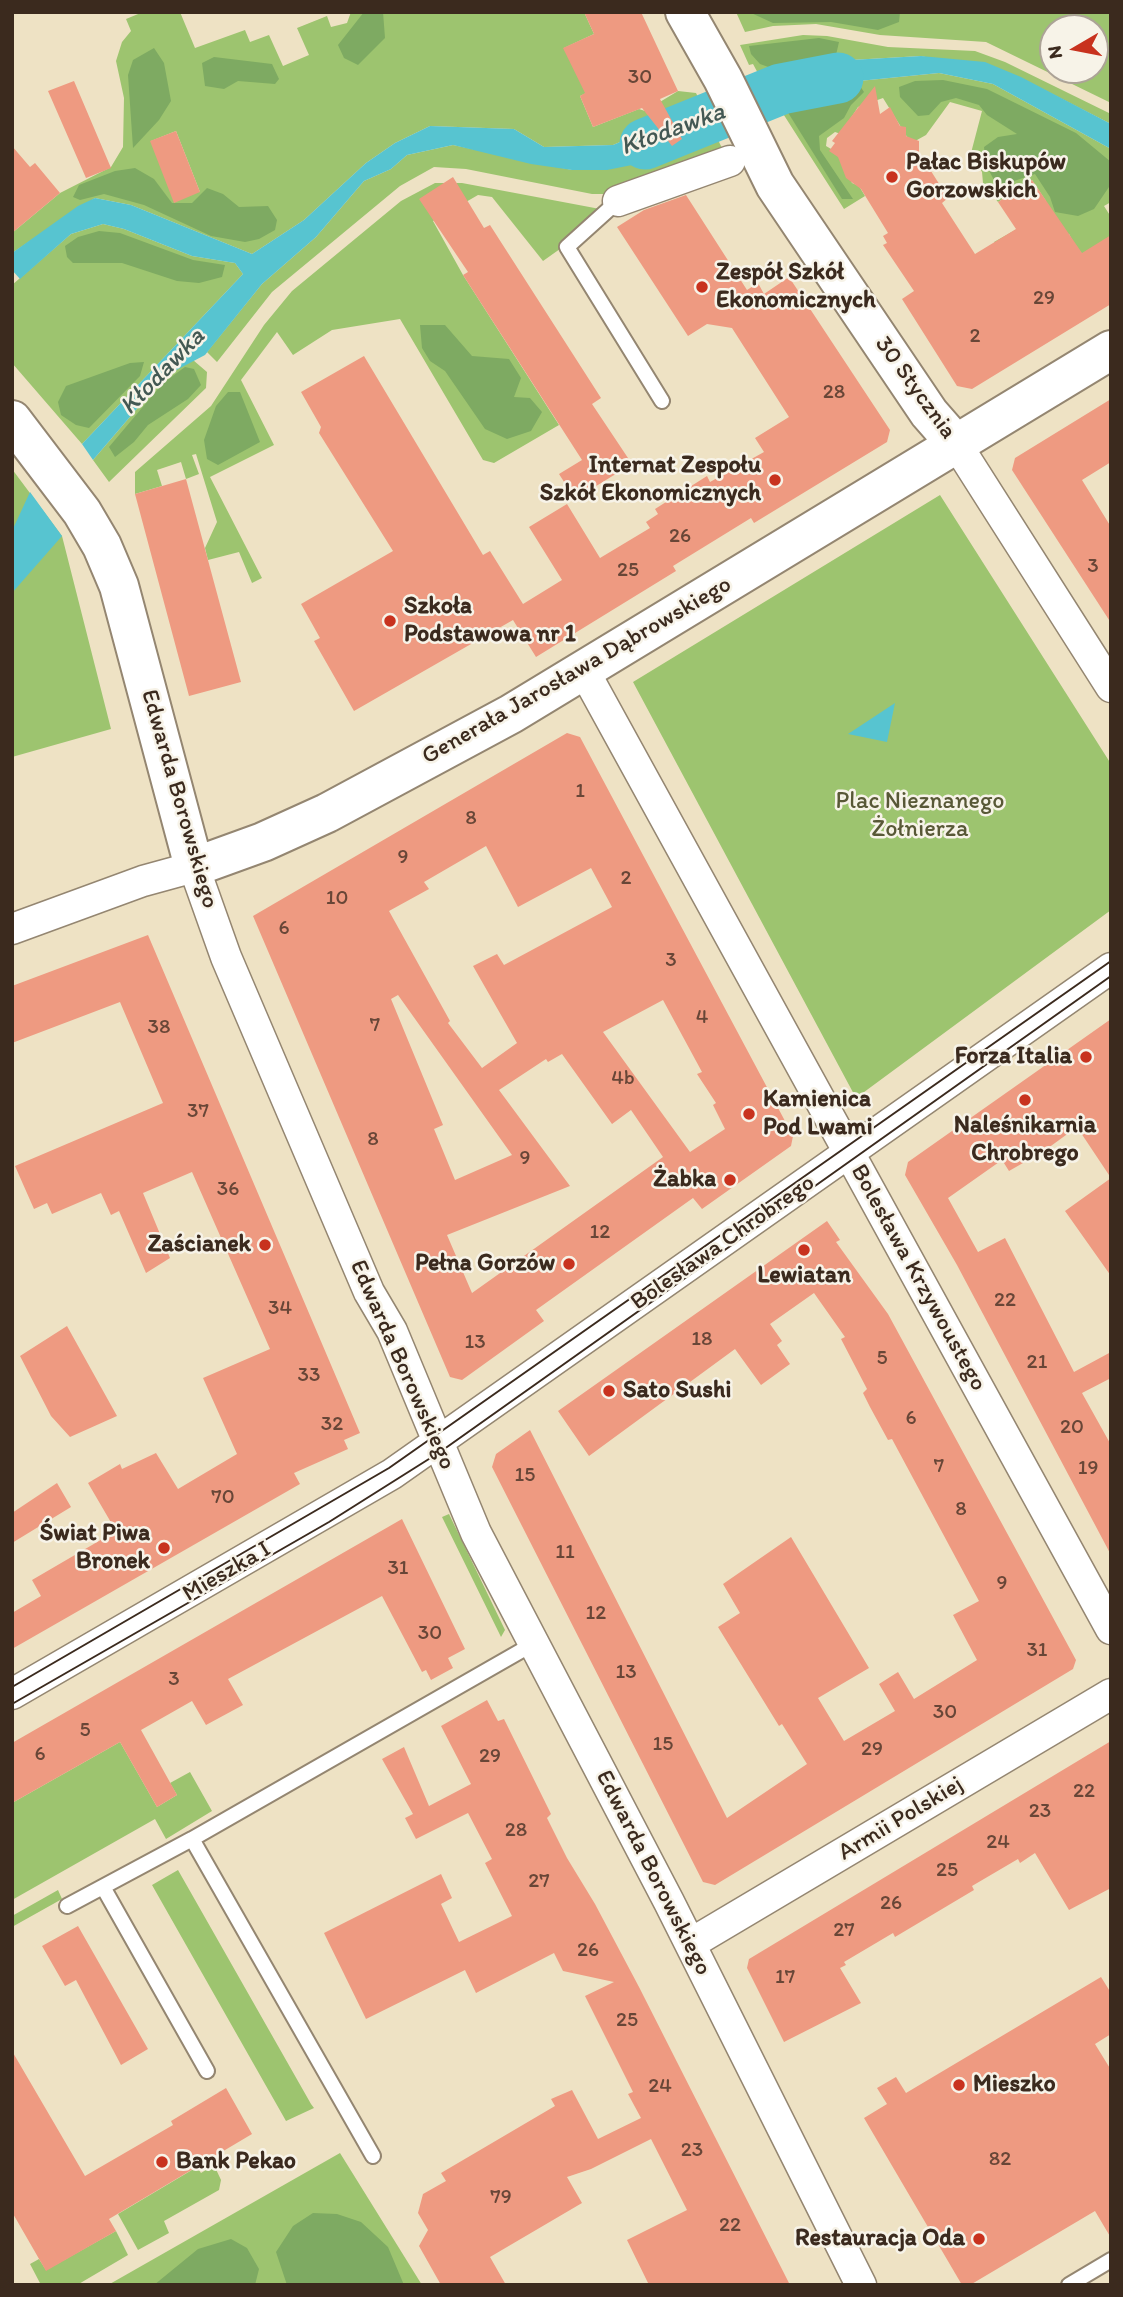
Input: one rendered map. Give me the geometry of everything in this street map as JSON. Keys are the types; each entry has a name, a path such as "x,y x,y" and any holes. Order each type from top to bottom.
{"main road":[{"name":"30 Stycznia","path":"685,12 723,79 745,149 775,185 929,413 957,445"},
{"name":"Generała Jarosława Dąbrowskiego","path":"194,867 263,842 327,813 511,714 1111,351"},
{"name":"Edwarda Borowskiego","path":"12,420 82,512 102,546 126,607 194,867"}],"street":[{"path":"618,201 745,149"},
{"name":"30 Stycznia","path":"957,445 1111,687"},
{"name":"Bolesława Krzywoustego","path":"583,670 1111,1629"},
{"name":"Generała Jarosława Dąbrowskiego","path":"12,929 144,881 194,867"},
{"name":"Edwarda Borowskiego","path":"194,867 232,969 369,1292 392,1331 488,1558 690,1944 861,2285"},
{"name":"Bolesława Chrobrego","path":"438,1444 1111,968"},
{"name":"Mieszka I","path":"12,1694 326,1515 438,1444"},
{"name":"Armii Polskiej","path":"690,1944 1111,1694"}],"lane":[{"path":"618,201 568,247 662,401"},
{"path":"67,1906 192,1839 533,1644"},
{"path":"192,1839 373,2156"},
{"path":"103,1887 207,2071"},
{"path":"1069,2285 1111,2260"}],"green space":[{"path":"143,12 180,12 195,48 245,30 250,42 269,35 283,66 309,55 297,28 327,16 331,27 347,23 351,12 584,12 594,34 564,48 606,84 580,96 593,127 639,109 645,111 678,91 696,93 703,107 613,145 544,147 514,129 430,126 395,143 366,163 304,220 252,254 131,205 95,198 12,253 12,233 60,193 111,167 123,147 124,98 116,61 122,42 131,31 126,19","holes":["176,131 200,192 151,141"]},
{"path":"364,12 383,12 385,38 358,65 344,58 338,45"},
{"path":"736,12 1111,12 1111,103 1072,84 1109,84 1109,14 1039,14 1039,68 986,42 880,35 816,24 773,26 745,32"},
{"path":"749,12 900,12 899,22 878,30 831,22 773,23"},
{"path":"803,35 827,36 888,47 975,51 1039,79 1039,84 1050,84 1111,114 1111,124 1021,78 921,56 833,61 760,77 753,64 749,65 740,45"},
{"path":"819,38 839,42 836,55 774,69 760,64 751,54 749,46"},
{"path":"154,48 164,63 171,101 159,120 133,148 128,75 133,60"},
{"path":"214,57 272,64 279,79 275,84 238,81 224,89 205,86 202,63"},
{"path":"939,73 993,84 1111,149 1111,202 1104,206 1111,217 1111,242 1082,260 1069,234 1053,245 1022,287 994,242 1017,229 1046,201 1032,180 998,202 983,183 982,172 971,153 982,111 950,102 926,135 917,140 909,140 883,98 858,107 841,134 835,132 827,138 826,146 838,153 852,183 859,186 865,196 844,209 773,98 839,83"},
{"path":"943,80 987,89 1076,133 1111,162 1109,187 1094,209 1078,216 1055,212 1050,197 1035,174 1005,184 994,180 986,165 984,147 998,137 1017,134 987,115 979,105 956,98 941,102 929,115 918,116 900,97 899,87 915,81"},
{"path":"860,86 864,92 851,105 844,118 819,136 820,150 853,199 842,199 782,103 816,92"},
{"path":"713,130 722,148 618,194 592,194 466,169 434,167 400,186 272,292 217,362 207,352 262,284 316,237 364,181 391,169 407,155 453,145 572,170 652,161"},
{"path":"135,168 154,179 172,203 192,203 207,188 223,194 239,207 268,206 277,220 275,230 259,239 245,242 211,236 144,205 104,194 80,200 73,197 79,185 115,171"},
{"path":"435,183 462,183 600,209 605,217 543,261 492,197 478,195 433,221 463,275 559,425 494,463 483,460 400,319 332,330 293,355 277,332 241,380 274,445 210,477 262,578 252,583 239,552 208,560 205,548 217,522 196,454 192,455 199,474 186,479 181,462 157,470 162,486 135,494 135,472 211,406 264,325 292,291 401,201"},
{"path":"103,224 124,229 192,256 235,263 243,274 82,444 12,363 12,285 71,234"},
{"path":"99,231 120,233 193,260 225,265 222,277 199,283 177,281 122,263 73,263 67,257 65,246 78,237"},
{"path":"420,325 445,325 472,356 509,359 521,378 514,397 530,398 542,412 531,431 507,439 485,429 445,371 430,361 422,348"},
{"path":"193,360 207,372 206,388 109,482 93,460 165,376"},
{"path":"144,362 140,376 89,428 76,425 61,415 58,402 66,386 130,363"},
{"path":"185,367 194,369 201,385 188,399 148,425 134,442 115,457 109,447 163,383"},
{"path":"228,392 240,392 260,442 218,465 207,459 204,440 216,406"},
{"path":"12,469 62,536 111,729 12,757"},
{"name":"Plac Nieznanego Żołnierza","path":"940,495 1111,764 1111,910 856,1098 633,682"},
{"path":"449,1514 505,1630 501,1637 442,1517"},
{"path":"120,1742 157,1807 177,1795 170,1783 190,1772 212,1811 166,1839 155,1819 12,1900 12,1803"},
{"path":"178,1870 314,2108 286,2121 152,1885"},
{"path":"58,1890 62,1899 12,1927 12,1916"},
{"path":"340,2153 422,2285 108,2285"},
{"path":"214,2165 221,2180 219,2190 164,2221 169,2233 138,2250 118,2214 197,2167 201,2173"},
{"path":"313,2213 337,2214 361,2222 388,2247 404,2285 287,2285 276,2252 293,2226"},
{"path":"116,2231 128,2255 77,2285 41,2285 30,2264 39,2259 46,2270"},
{"path":"231,2239 247,2248 259,2269 255,2285 154,2285 198,2249"}],"water":[{"path":"921,56 985,62 1021,77 1111,124 1111,149 993,84 939,73 839,83 775,98 764,75 833,61"},
{"path":"703,107 713,130 652,161 607,170 572,170 531,164 453,145 407,155 391,169 364,181 316,237 262,284 205,355 165,376 93,460 82,444 243,274 235,263 192,256 124,229 103,224 71,234 20,279 12,270 12,253 78,206 95,198 131,205 252,254 304,220 366,163 395,143 430,126 514,129 544,147 613,145"},
{"path":"30,492 62,536 12,593 12,531"},
{"path":"895,703 887,742 848,734"}],"building":[{"path":"584,12 641,12 678,91 660,99 682,139 672,146 642,108 593,127 580,96 585,93 563,48 594,34"},
{"path":"74,81 111,168 86,178 48,91"},
{"path":"875,86 880,114 890,107 900,126 906,127 906,136 919,141 919,152 948,198 942,203 975,254 1016,229 998,202 1032,180 1082,253 1111,235 1111,304 972,389 957,386 902,299 914,291 883,245 887,243 883,236 888,233 861,189 846,178 838,157 829,151 835,143 832,141"},
{"path":"176,131 200,192 174,203 150,141"},
{"path":"12,146 30,167 35,163 60,193 12,233"},
{"path":"453,177 484,228 490,225 601,398 592,404 632,464 575,499 559,474 582,460 463,275 468,272 419,199"},
{"path":"686,195 747,290 758,283 764,294 789,277 890,430 887,442 754,523 751,518 673,566 676,571 536,657 513,620 354,711 314,641 320,638 301,604 393,551 319,433 321,427 301,392 364,356 483,555 490,551 523,604 562,580 529,527 567,504 600,558 650,528 646,522 658,514 655,509 707,476 710,482 764,452 755,438 789,417 732,328 707,324 688,336 617,227 644,210"},
{"path":"1111,399 1111,462 1082,480 1111,527 1111,623 1012,470 1015,458"},
{"path":"186,479 241,682 189,696 135,494"},
{"path":"567,733 580,737 793,1136 791,1146 702,1209 693,1198 536,1310 544,1321 462,1380 450,1377 253,916","holes":["486,846 518,907 591,868 612,907 504,965 497,954 473,966 517,1043 482,1068 448,1023 450,1021 389,911 429,889 424,882","398,995 512,1155 455,1180 434,1129 443,1125 391,999","663,1000 702,1072 697,1074 716,1103 713,1105 725,1129 690,1152 603,1032","562,1054 612,1124 631,1110 663,1157 472,1293 447,1235 570,1186 499,1090 546,1059 548,1062"]},
{"path":"148,935 360,1433 344,1440 348,1449 294,1473 300,1484 12,1649 12,1613 41,1596 32,1580 116,1531 88,1483 120,1464 122,1469 156,1453 178,1489 237,1454 203,1378 270,1349 192,1172 143,1193 170,1258 146,1273 119,1211 111,1215 101,1193 52,1214 47,1203 34,1209 15,1166 163,1103 120,1002 12,1043 12,986"},
{"path":"1111,1019 1111,1178 1077,1127 1044,1151 1009,1171 1002,1160 948,1198 978,1252 1005,1238 1074,1372 1111,1352 1111,1378 1082,1393 1111,1445 1111,1555 957,1265 905,1175 908,1162"},
{"path":"1111,1178 1111,1276 1065,1211"},
{"path":"827,1221 840,1240 836,1242 888,1314 1076,1660 1073,1669 715,1885 703,1882 492,1467 496,1454 530,1430 727,1818 807,1764 782,1724 779,1726 718,1627 740,1613 723,1584 791,1537 869,1668 818,1698 844,1741 895,1711 879,1684 898,1672 914,1699 977,1660 953,1615 979,1601 892,1439 888,1440 870,1407 863,1393 867,1389 841,1339 845,1337 814,1293 770,1324 782,1341 777,1345 790,1364 761,1385 735,1349 589,1456 558,1411"},
{"path":"67,1326 117,1416 70,1437 51,1416 20,1356"},
{"path":"57,1483 71,1507 12,1543 12,1513"},
{"path":"402,1519 465,1649 448,1658 453,1668 431,1680 426,1670 422,1672 382,1596 228,1679 243,1705 206,1725 192,1701 141,1730 177,1795 157,1807 120,1742 12,1803 12,1743"},
{"path":"487,1700 498,1721 504,1719 551,1814 547,1818 567,1858 639,1987 790,2285 649,2285 627,2240 687,2210 651,2139 591,2169 567,2177 582,2203 490,2257 506,2285 441,2285 419,2246 428,2230 418,2213 423,2194 446,2181 441,2173 555,2106 551,2099 572,2090 598,2139 641,2118 628,2094 633,2092 585,1996 614,1982 563,1971 554,1953 476,1993 465,1970 366,2019 324,1933 441,1874 452,1898 441,1904 459,1942 512,1916 485,1863 492,1859 468,1813 416,1839 405,1818 413,1814 382,1759 404,1747 429,1806 471,1784 441,1726"},
{"path":"1111,1741 1111,1888 1069,1910 1035,1853 1020,1863 1018,1859 972,1886 974,1890 895,1937 893,1933 844,1962 846,1965 840,1968 861,2003 784,2042 747,1968 749,1959"},
{"path":"78,1926 148,2049 121,2065 76,1980 65,1986 42,1946"},
{"path":"1101,1977 1111,1993 1111,2034 1095,2044 1111,2070 1111,2238 1095,2211 970,2285 962,2285 864,2118 887,2104 877,2088 896,2077 906,2093"},
{"name":"Bank Pekao","path":"12,2051 85,2176 173,2125 171,2121 226,2088 252,2134 109,2219 116,2231 46,2271 12,2212"}],"waterway":[{"name":"Kłodawka","path":"645,144 781,89 838,78"}],"tram line":[{"path":"12,1687 389,1468 1111,961"},
{"path":"12,1704 329,1522 440,1452 1111,976"}],"place":[{"name":"Pałac Biskupów Gorzowskich","path":"892,177"},
{"name":"Zespół Szkół Ekonomicznych","path":"702,287"},
{"name":"Internat Zespołu Szkół Ekonomicznych","path":"775,480"},
{"name":"Szkoła Podstawowa nr 1","path":"390,621"},
{"name":"Forza Italia","path":"1086,1057"},
{"name":"Naleśnikarnia Chrobrego","path":"1025,1100"},
{"name":"Kamienica Pod Lwami","path":"749,1114"},
{"name":"Żabka","path":"730,1180"},
{"name":"Zaścianek","path":"265,1245"},
{"name":"Lewiatan","path":"804,1250"},
{"name":"Pełna Gorzów","path":"569,1264"},
{"name":"Sato Sushi","path":"609,1391"},
{"name":"Świat Piwa Bronek","path":"164,1548"},
{"name":"Mieszko","path":"959,2085"},
{"name":"Bank Pekao","path":"162,2162"},
{"name":"Restauracja Oda","path":"979,2239"}]}
